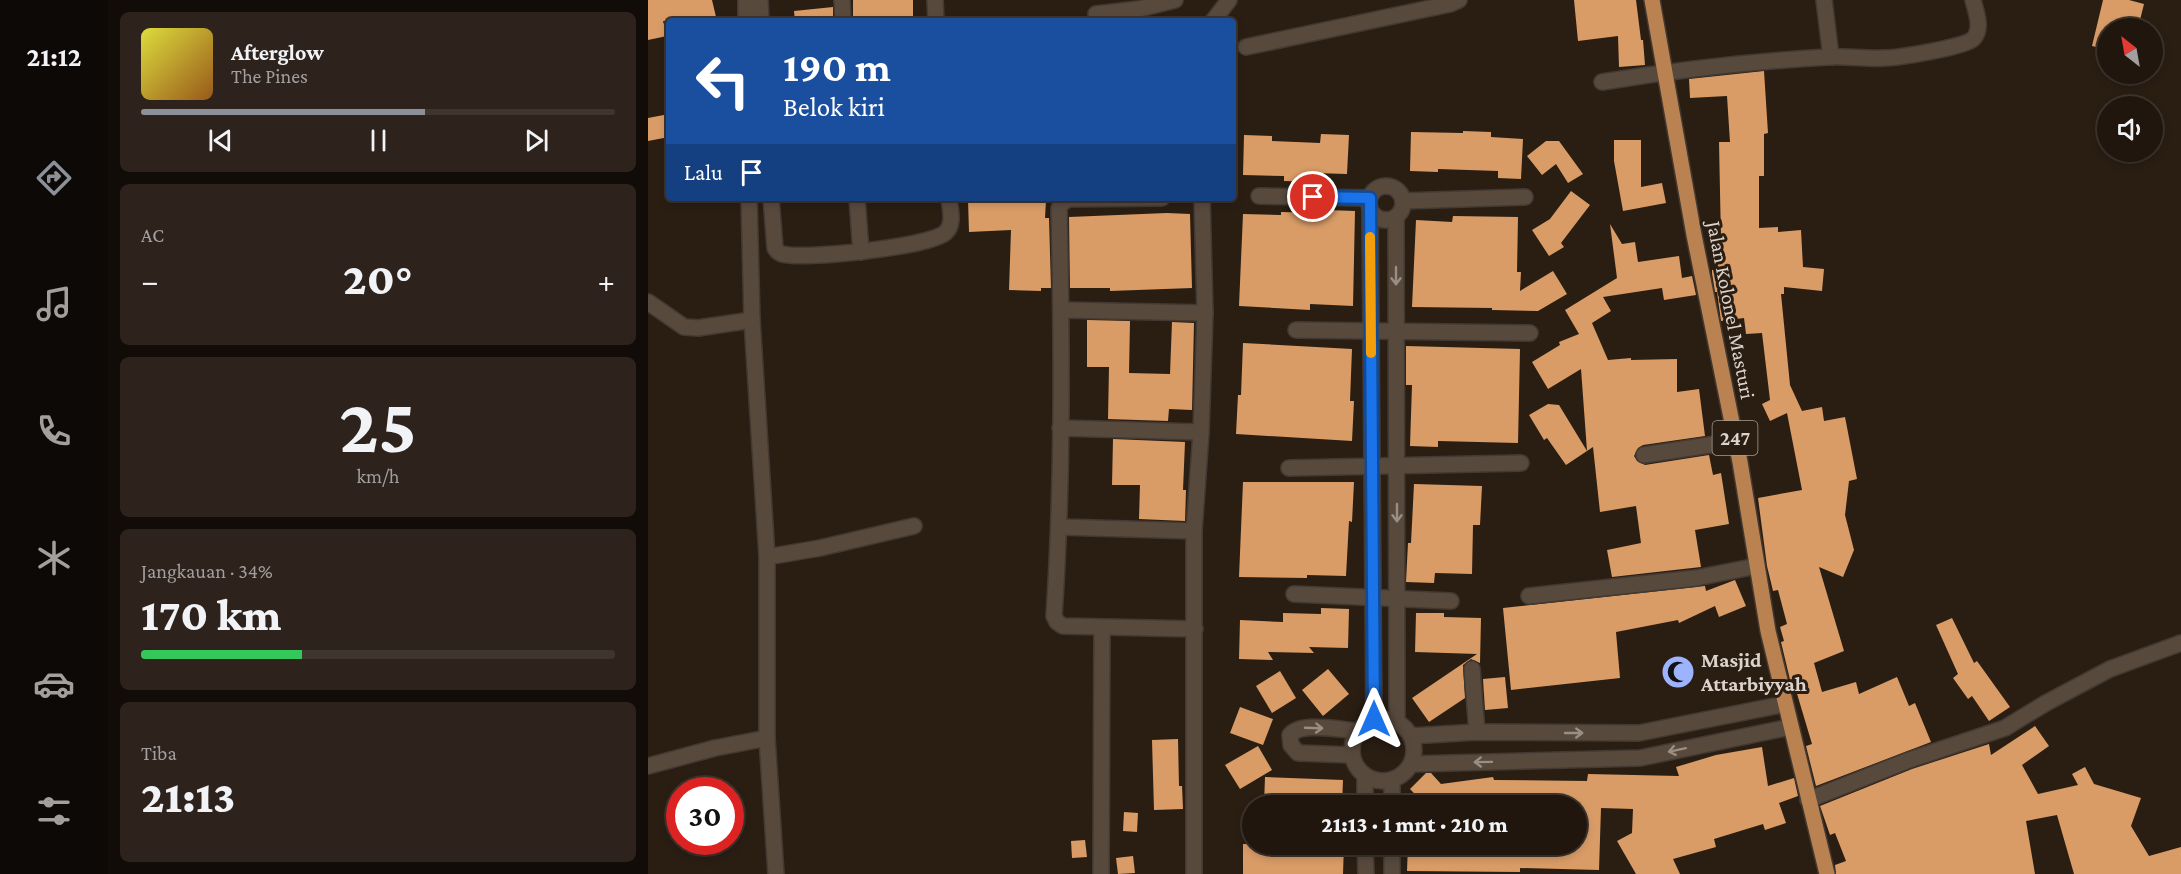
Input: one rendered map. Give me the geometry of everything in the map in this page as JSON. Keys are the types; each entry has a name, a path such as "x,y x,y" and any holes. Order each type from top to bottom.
{"main road":[{"name":"Jalan Kolonel Masturi","path":"1652,0 1698,256 1736,441 1757,566 1790,727 1827,874"}],"street":[{"path":"746,0 746,18"},
{"path":"760,0 761,18"},
{"path":"842,0 843,18"},
{"path":"935,0 936,18"},
{"path":"1096,14 1139,9 1175,0"},
{"path":"1215,18 1229,0"},
{"path":"1246,47 1450,4 1459,0"},
{"path":"1824,0 1831,57"},
{"path":"1602,82 1665,72 1831,57 1885,58 1970,42 1975,37 1979,23 1973,0"},
{"path":"1374,719 1370,204 1376,189 1387,186 1397,191 1403,201 1402,210 1396,218 1397,721"},
{"path":"1259,196 1370,204"},
{"path":"1403,201 1525,197"},
{"path":"749,201 752,320 767,557 767,738 776,874"},
{"path":"771,201 774,243 778,252 790,255 861,252 934,239 946,233 951,225 949,201"},
{"path":"857,201 861,252"},
{"path":"1065,201 1059,208 1062,310 1060,527 1054,616 1063,626 1195,629"},
{"path":"1194,874 1194,531 1201,432 1205,313 1202,201"},
{"path":"1370,204 1375,216 1381,220 1396,218"},
{"path":"648,302 684,327 698,328 752,320"},
{"path":"1062,310 1205,313"},
{"path":"1296,330 1530,333"},
{"path":"1371,352 1396,353"},
{"path":"1060,428 1201,432"},
{"path":"1644,455 1736,441"},
{"path":"1289,468 1521,463"},
{"path":"1372,487 1397,487"},
{"path":"767,557 820,548 914,526"},
{"path":"1060,527 1194,531"},
{"path":"1529,596 1696,578 1757,566"},
{"path":"1294,594 1451,601"},
{"path":"1374,618 1397,619"},
{"path":"1101,874 1102,628"},
{"path":"1808,800 1909,760 2005,728 2110,669 2181,643"},
{"path":"1472,669 1477,732"},
{"path":"1411,736 1477,732 1639,733 1785,704"},
{"path":"1386,718 1397,721 1411,736 1414,750 1412,764 1392,781 1376,782 1365,777 1355,766 1351,755 1352,742 1358,731 1374,719 1386,718"},
{"path":"1351,755 1298,753 1291,745 1290,735 1293,731 1306,727 1358,731"},
{"path":"1412,764 1640,758 1790,727"},
{"path":"1539,733 1542,761"},
{"path":"648,766 715,748 767,738"},
{"path":"1365,777 1365,795"},
{"path":"1392,781 1392,795"},
{"path":"1365,855 1366,874"},
{"path":"1392,855 1392,874"}],"building":[{"path":"648,0 712,0 716,18 666,18 666,21 663,21 666,36 648,40"},
{"path":"853,0 913,0 913,18 853,18"},
{"path":"1574,0 1636,0 1645,65 1619,67 1618,36 1578,41"},
{"path":"2103,0 2129,0 2144,4 2140,18 2099,18"},
{"path":"833,7 833,18 795,18 794,11"},
{"path":"2097,25 2097,47 2092,46"},
{"path":"1764,71 1768,133 1764,134 1764,176 1759,176 1759,228 1778,227 1778,232 1801,230 1803,267 1824,269 1822,291 1784,287 1784,294 1781,294 1790,385 1802,411 1822,407 1824,421 1845,417 1857,479 1849,481 1845,515 1854,550 1843,577 1819,567 1844,651 1814,663 1822,692 1856,682 1859,694 1897,677 1909,706 1915,703 1931,742 1816,786 1806,746 1812,744 1795,687 1792,688 1781,642 1784,641 1780,627 1787,624 1778,590 1773,591 1767,566 1758,498 1802,490 1787,413 1770,421 1762,404 1770,400 1762,333 1746,334 1744,318 1721,321 1717,292 1715,292 1712,270 1718,269 1715,241 1721,241 1719,142 1730,142 1727,96 1690,98 1689,79"},
{"path":"666,115 666,138 648,141 648,118"},
{"path":"1463,131 1491,132 1491,137 1523,139 1521,179 1498,178 1498,171 1438,169 1438,172 1410,171 1411,132 1463,133"},
{"path":"1321,134 1349,135 1347,174 1313,173 1312,182 1284,181 1284,176 1243,175 1244,135 1272,136 1272,141 1320,143"},
{"path":"1614,140 1641,140 1641,187 1662,183 1666,203 1623,211 1614,161"},
{"path":"1546,141 1559,141 1583,174 1568,183 1556,164 1542,175 1527,156"},
{"path":"1571,191 1590,205 1561,243 1564,247 1549,256 1532,230 1550,219"},
{"path":"968,201 1046,201 1045,218 1049,218 1051,288 1041,288 1041,291 1009,290 1011,230 969,232"},
{"path":"1327,210 1355,211 1353,306 1310,304 1310,310 1239,306 1243,214 1327,213"},
{"path":"1190,214 1192,288 1110,291 1110,288 1070,288 1069,217"},
{"path":"1453,216 1518,217 1517,272 1521,272 1520,291 1553,271 1567,294 1538,311 1412,307 1416,220 1452,222"},
{"path":"1610,224 1622,244 1635,242 1638,262 1679,256 1682,278 1692,276 1696,295 1664,300 1662,288 1603,297 1611,311 1592,323 1608,360 1677,359 1677,392 1699,389 1705,436 1643,445 1638,448 1634,456 1637,461 1645,465 1709,455 1713,475 1721,473 1729,524 1695,530 1701,567 1612,577 1607,550 1641,543 1636,506 1600,512 1593,447 1587,451 1581,369 1548,389 1532,362 1560,345 1559,342 1579,334 1565,310 1617,278"},
{"path":"1087,320 1130,321 1129,373 1170,374 1172,322 1194,323 1192,410 1169,409 1168,421 1108,419 1109,367 1087,367"},
{"path":"1243,343 1352,349 1350,401 1354,401 1352,441 1236,434 1238,395 1241,395"},
{"path":"1406,346 1520,349 1518,443 1438,441 1438,447 1410,446 1412,385 1406,385"},
{"path":"1548,404 1559,405 1587,451 1566,465 1547,438 1544,440 1529,415"},
{"path":"1113,439 1185,442 1183,490 1186,490 1185,521 1139,519 1140,485 1112,485"},
{"path":"1243,482 1354,482 1346,576 1239,577"},
{"path":"1414,484 1482,486 1480,525 1473,525 1472,574 1435,573 1434,583 1406,582 1408,543 1411,543"},
{"path":"1735,580 1746,606 1719,617 1715,606 1679,623 1678,620 1616,632 1620,678 1511,690 1503,608 1705,586 1706,591"},
{"path":"1321,608 1349,609 1348,648 1309,647 1314,653 1268,652 1273,660 1239,659 1240,620 1283,622 1283,613 1321,614"},
{"path":"1416,613 1444,613 1444,617 1481,618 1480,663 1471,659 1463,665 1465,698 1429,722 1412,698 1477,654 1415,652"},
{"path":"1952,618 1974,663 1977,661 2010,707 1989,721 1972,696 1968,699 1953,678 1958,674 1936,625"},
{"path":"1328,669 1349,694 1323,716 1302,690"},
{"path":"1280,671 1296,698 1272,713 1256,686"},
{"path":"1505,677 1508,708 1485,710 1483,679"},
{"path":"1240,707 1273,719 1263,745 1230,733"},
{"path":"2035,726 2049,746 2022,765 2038,794 2078,785 2072,774 2085,767 2094,784 2141,798 2131,826 2149,856 2181,847 2181,874 2074,874 2057,815 2026,821 2035,874 1836,874 1835,865 1846,861 1835,833 1830,835 1820,806 1912,769 1989,744 1991,755"},
{"path":"1178,739 1179,786 1182,786 1183,809 1154,810 1152,740"},
{"path":"1258,746 1272,770 1240,789 1225,765"},
{"path":"1762,747 1768,786 1794,778 1798,796 1779,803 1786,823 1765,830 1763,824 1714,839 1716,847 1673,859 1680,874 1636,874 1617,841 1632,833 1633,809 1601,808 1599,870 1520,868 1520,872 1407,871 1408,855 1587,855 1587,795 1416,795 1410,789 1426,773 1431,773 1441,784 1493,777 1494,780 1587,781 1588,774 1679,776 1676,767 1716,755"},
{"path":"1265,777 1343,780 1342,795 1264,795"},
{"path":"1124,812 1138,813 1137,832 1123,831"},
{"path":"1085,840 1087,857 1072,858 1071,841"},
{"path":"1243,855 1344,855 1343,874 1243,874"},
{"path":"1133,856 1135,873 1118,874 1116,858"}],"slow traffic":[{"path":"1370,237 1371,353"}],"place":[{"name":"Masjid Attarbiyyah","path":"1678,672"}],"route":[{"path":"1313,197 1370,198 1374,719"}]}
